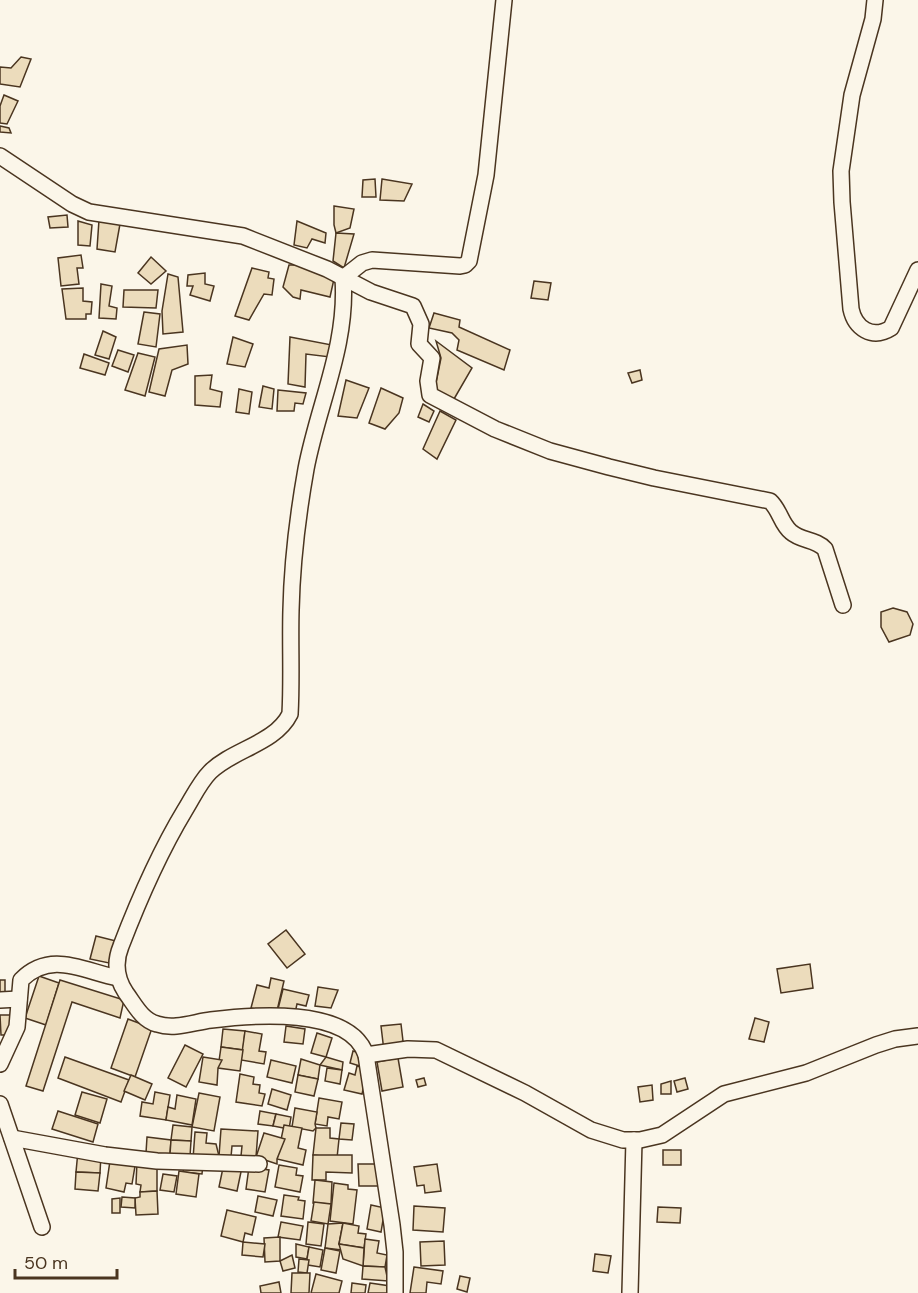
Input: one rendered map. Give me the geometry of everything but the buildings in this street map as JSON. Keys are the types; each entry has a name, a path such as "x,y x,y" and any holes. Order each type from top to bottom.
{"street":[{"path":"343,278 362,263 372,260 460,266 469,261 486,175 504,0"},
{"path":"875,0 873,19 852,95 841,171 851,309 856,323 866,332 873,333 886,332 891,328 918,270"},
{"path":"0,156 72,204 89,212 235,234 327,269 370,292 413,306 421,324 419,344 432,358 428,390 435,399 495,429 549,451 654,478 770,501 777,507 791,533 822,545 825,549 843,606"},
{"path":"343,278 343,302 335,365 306,468 291,608 290,714 284,725 271,735 220,762 207,775 166,841 140,897 116,960 118,978 141,1014 149,1021 159,1025 179,1025 238,1017 293,1017 338,1026 350,1033 363,1047 366,1054 395,1252 396,1293"},
{"path":"0,1064 17,1028 21,980 37,968 50,964 63,964 118,978"},
{"path":"0,1000 19,999"},
{"path":"366,1054 408,1049 436,1050 525,1093 591,1130 623,1140 634,1140 662,1135 724,1094 806,1073 895,1039 918,1036"},
{"path":"0,1104 42,1227"},
{"path":"12,1138 105,1155 157,1161 259,1164"},
{"path":"630,1293 634,1140"}]}
